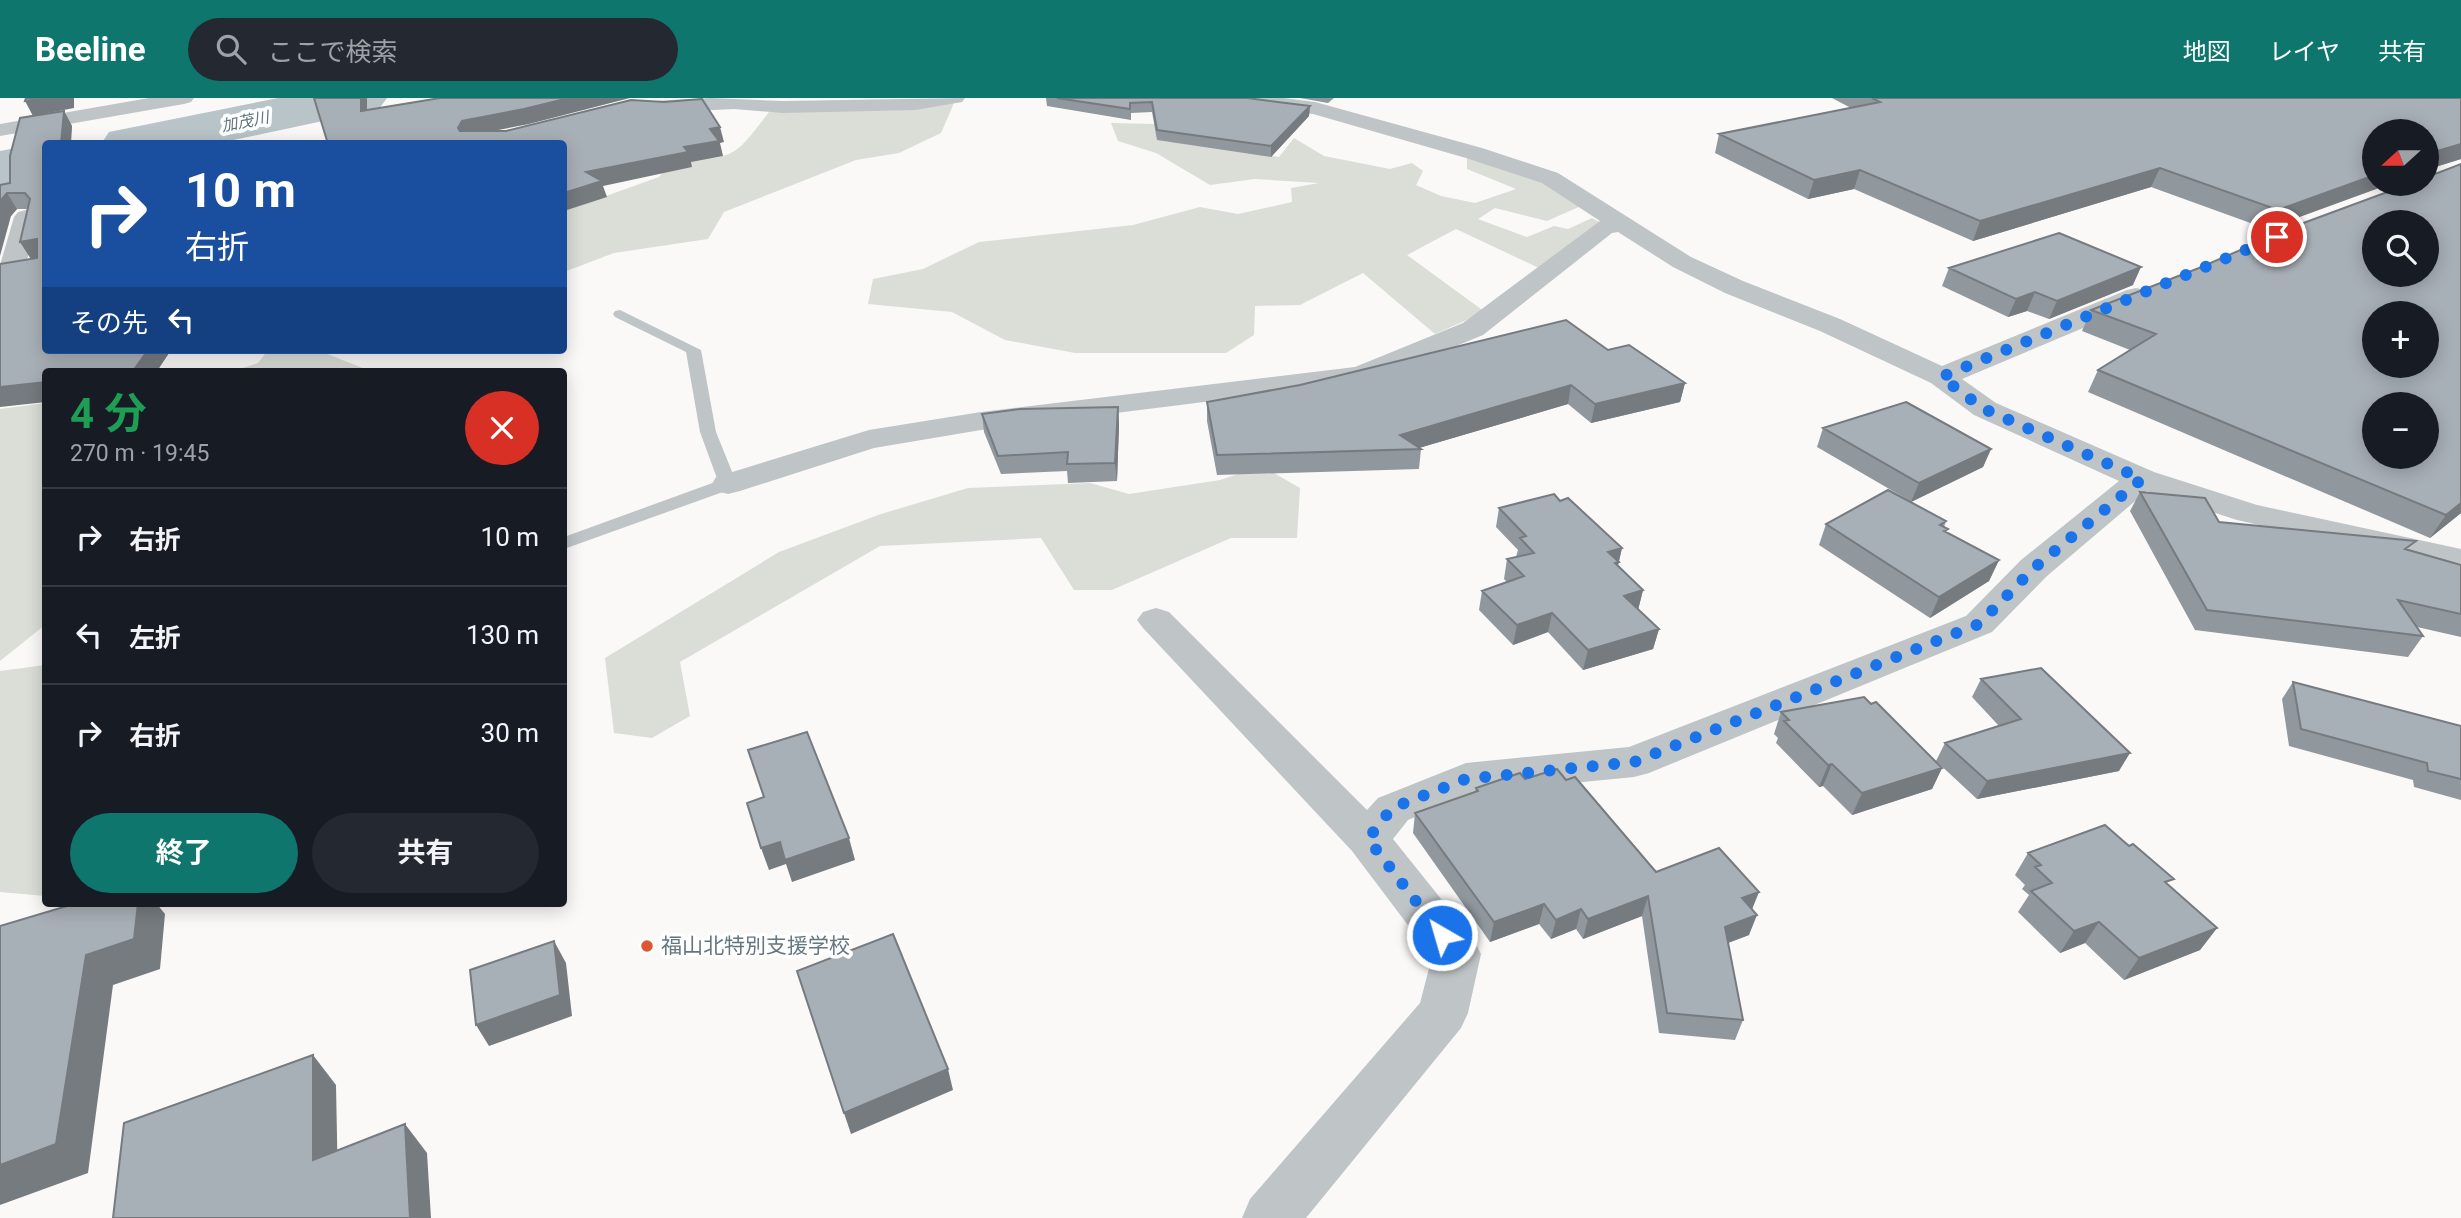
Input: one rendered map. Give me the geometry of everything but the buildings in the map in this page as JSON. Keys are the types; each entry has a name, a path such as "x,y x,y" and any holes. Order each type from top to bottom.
{"street":[{"path":"10,122 184,98"},
{"path":"662,98 636,106 668,108 734,103 783,107 915,104 955,98"},
{"path":"1235,98 1315,108 1474,153 1550,178 1682,262 1734,287 1830,324 1941,377 1984,409 2142,479 2249,513 2461,560"},
{"path":"0,221 36,215 15,272"},
{"path":"728,484 869,439 981,421 1361,375 1473,329 1604,227 1620,223"},
{"path":"1941,377 2153,289"},
{"path":"1368,839 1392,808 1466,779 1634,762 1979,624 2034,568 2142,479"},
{"path":"1156,620 1368,839 1457,954 1443,1013 1270,1218"}],"lane":[{"path":"567,542 728,484 708,432 692,350 620,314"}],"shaded area":[{"path":"954,103 941,133 899,153 856,160 724,212 708,239 614,253 567,271 567,210 659,177 673,160 709,159 730,154 747,140 769,112"},
{"path":"1111,123 1200,125 1175,141 1279,157 1294,138 1324,156 1390,169 1412,163 1423,171 1416,185 1441,196 1475,203 1516,189 1467,169 1467,158 1541,180 1581,206 1547,221 1495,208 1478,219 1527,237 1554,226 1568,229 1592,218 1601,223 1539,268 1456,229 1407,255 1485,312 1435,334 1363,273 1300,305 1255,306 1254,335 1226,353 1075,353 1005,340 952,312 868,304 873,279 923,269 979,242 1133,225 1200,207 1238,214 1292,202 1291,188 1319,183 1255,179 1210,185 1156,153 1118,141"},
{"path":"265,354 328,354 362,368 242,368 258,363"},
{"path":"42,403 42,627 0,661 0,409"},
{"path":"1262,466 1300,488 1297,538 1231,538 1112,590 1074,590 1041,538 880,546 680,662 690,716 652,738 614,733 605,658 779,552 881,514 968,488 1090,483 1129,494 1220,480"},
{"path":"42,665 42,896 0,892 0,671"}],"waterway":[{"name":"加茂川","path":"149,140 360,98"},
{"name":"加茂川","path":"0,169 42,161"}],"place":[{"name":"福山北特別支援学校","path":"647,946"}],"route":[{"path":"1442,935 1368,839 1392,808 1466,779 1634,762 1979,624 2034,568 2142,479 1984,409 1941,377 2277,237"}]}
